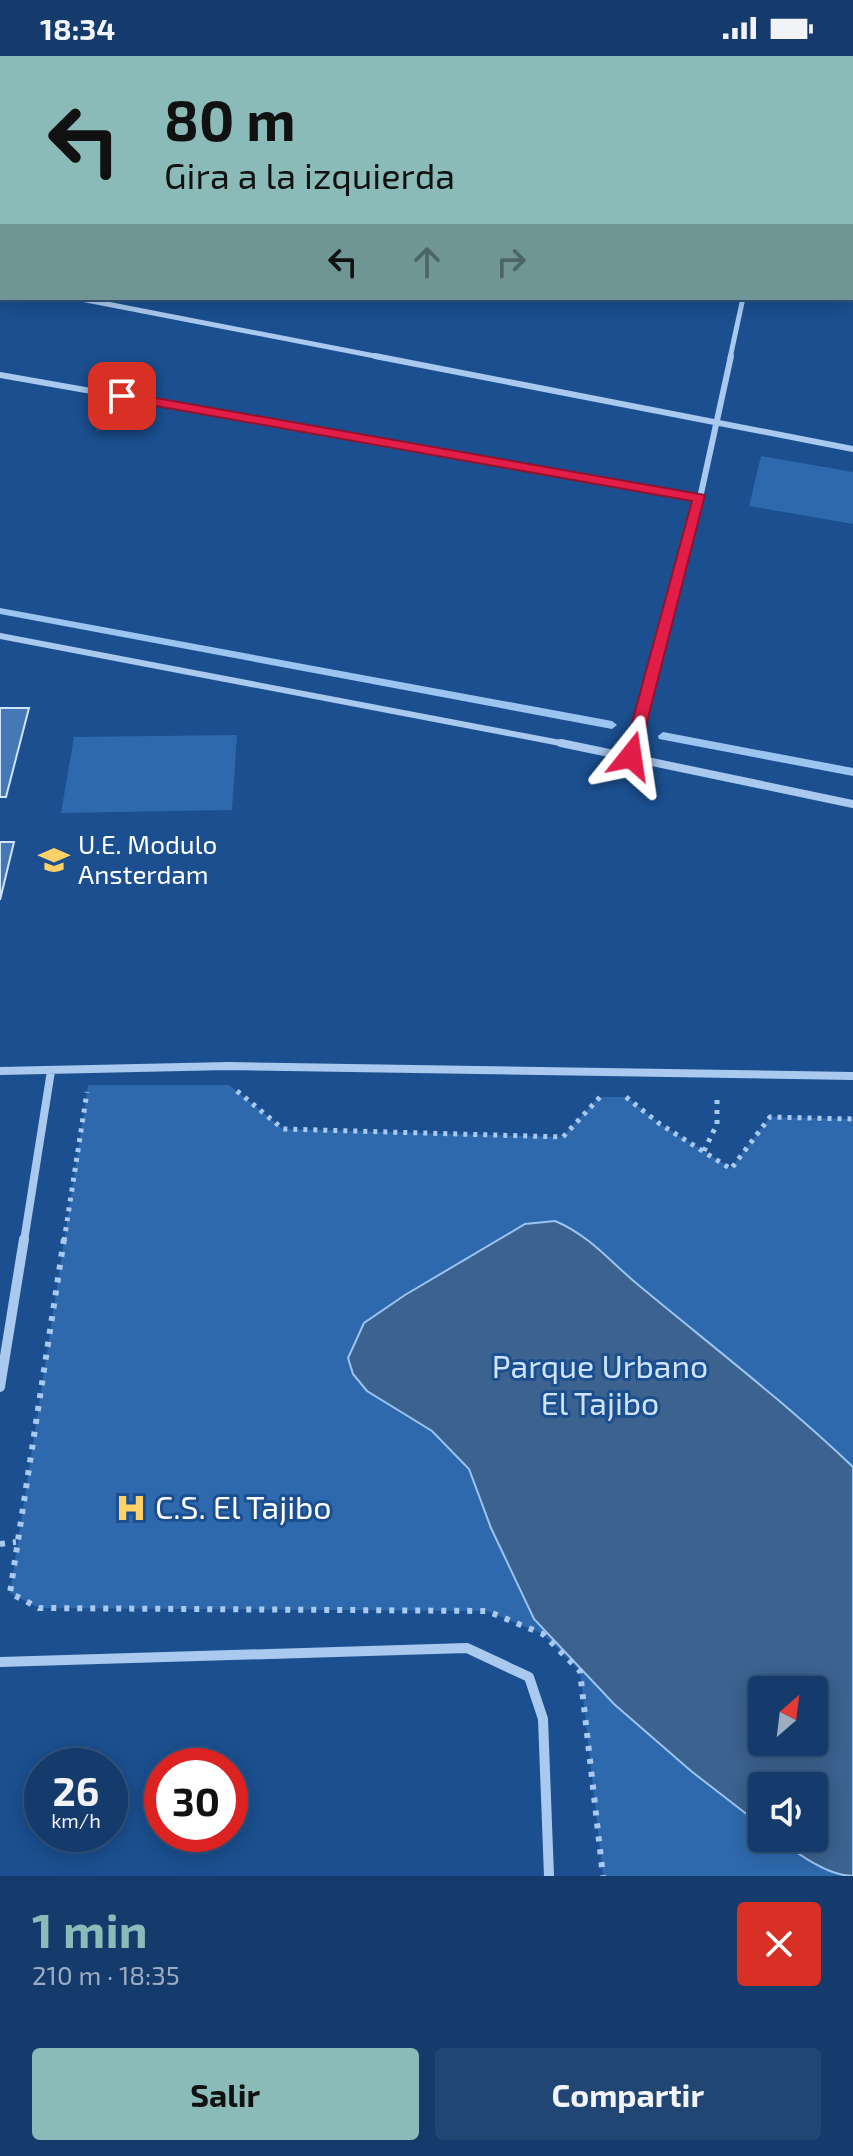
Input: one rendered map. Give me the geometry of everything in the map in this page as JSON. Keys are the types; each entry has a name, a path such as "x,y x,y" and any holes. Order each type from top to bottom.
{"street":[{"path":"86,300 853,449"},
{"path":"631,756 700,498 714,421 743,300"},
{"path":"0,375 700,498"},
{"path":"0,636 631,756 853,804"},
{"path":"0,1071 229,1066 853,1076"},
{"path":"0,1387 51,1071"},
{"path":"0,1662 467,1648 529,1677 543,1719 549,1876"}],"path":[{"path":"704,1151 717,1124 718,1074"},
{"path":"88,1085 10,1593 39,1608 487,1611 543,1634 580,1671 603,1876"},
{"path":"229,1085 283,1129 563,1137 599,1097 627,1097 731,1169 770,1117 853,1119"},
{"path":"0,1544 16,1542"}],"green space":[{"path":"761,456 853,472 853,524 749,506"},
{"path":"237,735 232,810 61,813 74,737"},
{"name":"Parque Urbano El Tajibo","path":"88,1085 229,1085 283,1129 562,1137 599,1097 627,1097 660,1124 731,1168 770,1117 853,1119 853,1876 603,1876 580,1671 543,1634 487,1611 39,1608 10,1593"}],"shaded area":[{"path":"555,1221 590,1242 853,1467 853,1876 823,1868 796,1852 828,1852 828,1772 748,1772 748,1815 691,1771 614,1704 534,1619 491,1528 469,1469 432,1431 367,1391 353,1374 348,1358 364,1323 525,1224"}],"building":[{"path":"0,708 29,708 6,797 0,797"},
{"path":"0,842 14,842 0,900"}],"waterway":[{"path":"0,611 612,725"},
{"path":"663,736 853,772"}],"place":[{"name":"U.E. Modulo Ansterdam","path":"54,860"},
{"name":"C.S. El Tajibo","path":"131,1508"}],"route":[{"path":"122,396 700,498 631,756"}]}
